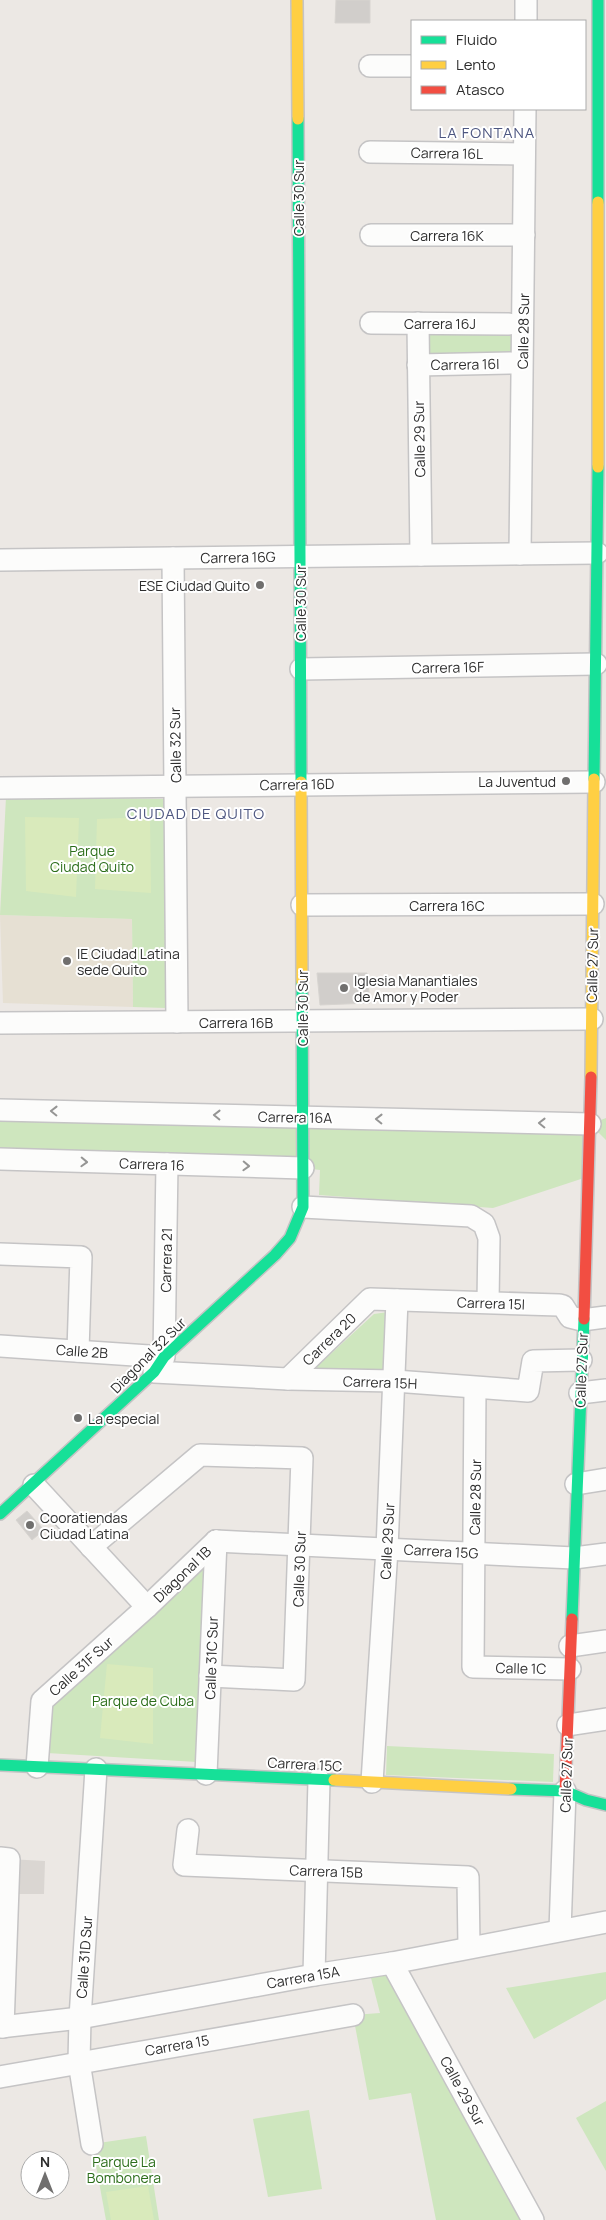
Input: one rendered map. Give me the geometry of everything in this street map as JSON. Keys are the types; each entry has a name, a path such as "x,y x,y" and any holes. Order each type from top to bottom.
{"street":[{"name":"Calle 30 Sur","path":"297,0 303,1207"},
{"path":"526,0 526,20"},
{"name":"Calle 27 Sur","path":"560,1930 582,1320 590,1156 597,553 598,0"},
{"path":"370,66 411,66"},
{"name":"Calle 28 Sur","path":"520,554 525,110"},
{"name":"Carrera 16L","path":"370,152 524,154"},
{"name":"Carrera 16K","path":"371,234 524,234"},
{"name":"Carrera 16J","path":"371,323 509,324"},
{"name":"Calle 29 Sur","path":"418,323 421,555"},
{"name":"Carrera 16I","path":"418,364 511,363"},
{"name":"Carrera 16G","path":"0,560 597,553"},
{"name":"Calle 32 Sur","path":"173,558 177,1022"},
{"name":"Carrera 16F","path":"300,669 596,664"},
{"name":"Carrera 16D","path":"0,788 594,782"},
{"name":"Carrera 16C","path":"302,905 593,904"},
{"name":"Carrera 16B","path":"0,1023 592,1019"},
{"name":"Carrera 16A","path":"0,1110 590,1124"},
{"path":"590,1156 601,1165"},
{"name":"Carrera 16","path":"0,1159 303,1168"},
{"name":"Carrera 21","path":"159,1364 167,1164"},
{"path":"303,1207 471,1216 484,1224 489,1238 488,1302"},
{"name":"Diagonal 32 Sur","path":"0,1514 34,1485 159,1364 276,1255 290,1238 303,1207"},
{"path":"0,1254 81,1257 78,1351"},
{"name":"Carrera 15I","path":"370,1299 559,1305 563,1306 570,1317 582,1320"},
{"name":"Carrera 20","path":"288,1379 370,1299"},
{"name":"Calle 29 Sur","path":"372,1782 387,1549 397,1300"},
{"path":"582,1320 606,1318"},
{"name":"Calle 2B","path":"0,1346 78,1351 159,1364"},
{"name":"Carrera 15H","path":"159,1364 288,1379 395,1381 528,1391 532,1361 581,1360"},
{"name":"Calle 28 Sur","path":"473,1667 476,1388"},
{"path":"580,1393 606,1390"},
{"name":"Calle 30 Sur","path":"91,1546 200,1455 302,1458 294,1680 210,1676"},
{"path":"576,1484 606,1478"},
{"path":"34,1485 147,1608"},
{"name":"Carrera 15G","path":"216,1541 574,1558 606,1554"},
{"name":"Diagonal 1B","path":"147,1608 216,1541"},
{"name":"Calle 31C Sur","path":"206,1774 216,1541"},
{"name":"Calle 31F Sur","path":"36,1767 42,1701 147,1608"},
{"path":"570,1646 606,1641"},
{"name":"Calle 1C","path":"473,1667 570,1669"},
{"path":"568,1725 606,1719"},
{"name":"Carrera 15C","path":"0,1765 565,1791 586,1800 606,1805"},
{"name":"Calle 31D Sur","path":"92,2144 79,2062 80,2018 96,1769"},
{"path":"314,1975 319,1780"},
{"name":"Carrera 15B","path":"188,1830 184,1865 468,1877 469,1947"},
{"path":"2,2027 4,1858"},
{"name":"Carrera 15A","path":"2,2027 80,2018 314,1975 392,1963 606,1922"},
{"name":"Calle 29 Sur","path":"392,1963 533,2220"},
{"name":"Carrera 15","path":"0,2077 353,2015"}],"shaded area":[{"name":"IE Ciudad Latina sede Quito","path":"0,915 132,919 133,1007 3,1003"},
{"path":"9,1859 45,1861 44,1894 8,1894"}],"green space":[{"path":"513,328 513,359 425,360 424,329"},
{"name":"Parque Ciudad Quito","path":"6,797 168,799 166,1008 133,1007 132,919 0,915"},
{"path":"25,817 79,818 76,897 26,891"},
{"path":"150,817 151,893 95,889 97,819"},
{"path":"0,1114 590,1124 606,1118 606,1140 591,1125 587,1177 493,1208 319,1195 320,1170 303,1168 0,1159"},
{"path":"388,1312 384,1372 311,1372 374,1314"},
{"name":"Parque de Cuba","path":"209,1562 197,1762 47,1753 48,1706"},
{"path":"107,1664 153,1668 153,1744 100,1738"},
{"path":"387,1746 554,1754 553,1782 386,1775"},
{"path":"386,1971 525,2220 436,2220 411,2093 369,2100 353,2015 380,2013 370,1974"},
{"path":"606,1972 606,1999 534,2039 506,1988"},
{"path":"606,2101 606,2171 576,2118"},
{"path":"309,2110 322,2189 268,2197 253,2119"},
{"name":"Parque La Bombonera","path":"146,2136 159,2220 106,2220 92,2144"},
{"path":"148,2186 154,2220 111,2220 106,2192"}],"building":[{"path":"336,0 370,0 370,23 335,23"},
{"name":"Iglesia Manantiales de Amor y Poder","path":"317,973 367,973 370,1003 320,1005"},
{"name":"Cooratiendas Ciudad Latina","path":"27,1511 44,1530 32,1540 16,1520"}],"traffic: fast":[{"path":"598,0 598,202"},
{"path":"298,119 301,782"},
{"path":"594,779 598,467"},
{"path":"0,1514 154,1372 164,1357 275,1255 290,1238 303,1207 302,982"},
{"path":"572,1619 584,1319"},
{"path":"0,1765 334,1780"},
{"path":"511,1789 565,1791 586,1800 606,1805"}],"traffic: slow":[{"path":"297,0 298,119"},
{"path":"598,202 598,467"},
{"path":"591,1077 594,779"},
{"path":"301,782 302,982"},
{"path":"334,1780 511,1789"}],"traffic: jam":[{"path":"584,1319 591,1077"},
{"path":"565,1791 572,1619"}],"place":[{"name":"ESE Ciudad Quito","path":"260,585"},
{"name":"La Juventud","path":"566,781"},
{"name":"IE Ciudad Latina sede Quito","path":"67,961"},
{"name":"Iglesia Manantiales de Amor y Poder","path":"344,988"},
{"name":"La especial","path":"78,1418"},
{"name":"Cooratiendas Ciudad Latina","path":"30,1525"}],"district":[{"name":"LA FONTANA","path":"487,132"},
{"name":"CIUDAD DE QUITO","path":"196,813"}]}
